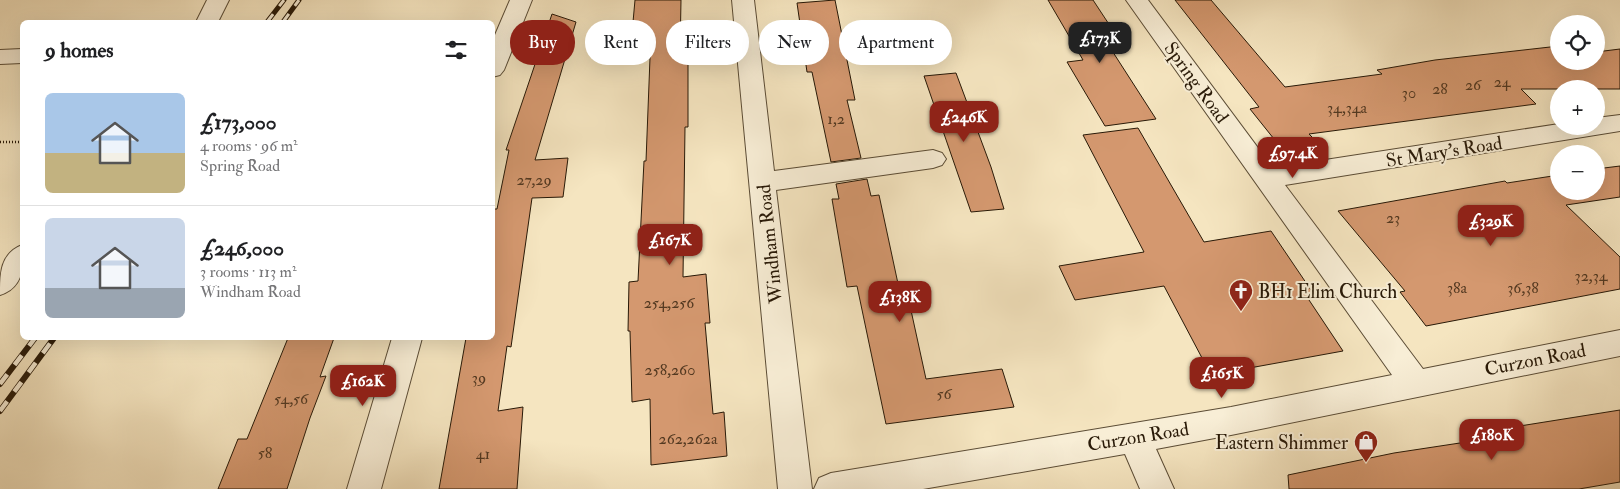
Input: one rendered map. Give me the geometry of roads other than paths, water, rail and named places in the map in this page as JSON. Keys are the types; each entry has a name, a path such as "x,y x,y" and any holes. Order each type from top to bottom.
{"street":[{"path":"207,20 218,0"},
{"path":"495,63 521,0"},
{"name":"Windham Road","path":"743,0 795,489"},
{"name":"Spring Road","path":"1137,0 1415,383"},
{"path":"0,57 20,56"},
{"name":"St Mary's Road","path":"1267,178 1620,124"},
{"path":"763,182 933,159"},
{"path":"0,284 20,259"},
{"path":"364,489 406,340"},
{"name":"Curzon Road","path":"831,489 1231,421 1620,343"},
{"path":"1134,437 1157,489"}],"railway":[{"path":"269,20 284,0"},
{"path":"284,20 299,0"},
{"path":"0,384 33,340"},
{"path":"0,411 53,340"}],"place":[{"name":"BH1 Elim Church","path":"1241,312"},
{"name":"Eastern Shimmer","path":"1366,463"}]}
